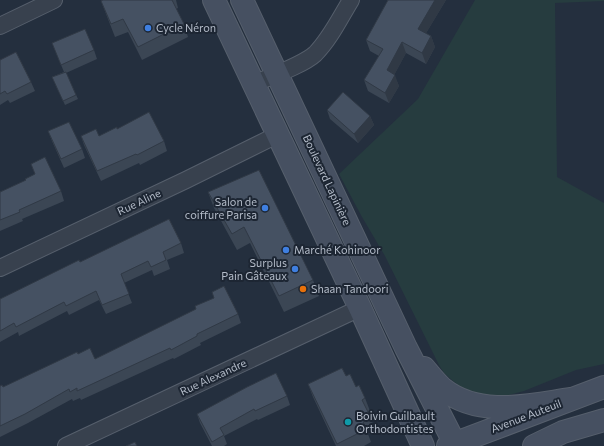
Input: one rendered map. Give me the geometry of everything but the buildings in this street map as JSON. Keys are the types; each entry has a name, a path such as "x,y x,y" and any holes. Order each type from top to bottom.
{"main road":[{"path":"214,0 360,308 423,446"},
{"name":"Boulevard Lapinière","path":"242,0 323,175 453,445"},
{"path":"406,348 442,388 453,396 470,402 488,406 515,408 571,399"},
{"name":"Avenue Auteuil","path":"453,445 604,387"},
{"path":"534,446 563,432 604,420"},
{"path":"546,446 563,432"}],"street":[{"path":"0,26 54,0"},
{"path":"253,84 303,62 314,55 329,36 351,0"},
{"name":"Rue Aline","path":"0,268 277,135"},
{"name":"Rue Alexandre","path":"66,446 360,308"}],"green space":[{"path":"475,0 604,0 555,3 557,177 604,203 604,364 576,370 524,391 505,396 485,395 461,387 444,373 385,256 339,174 418,99"}],"place":[{"name":"Cycle Néron","path":"148,28"},
{"name":"Salon de coiffure Parisa","path":"265,208"},
{"name":"Marché Kohinoor","path":"286,250"},
{"name":"Surplus Pain Gâteaux","path":"295,269"},
{"name":"Shaan Tandoori","path":"303,289"},
{"name":"Boivin Guilbault Orthodontistes","path":"348,422"}]}
